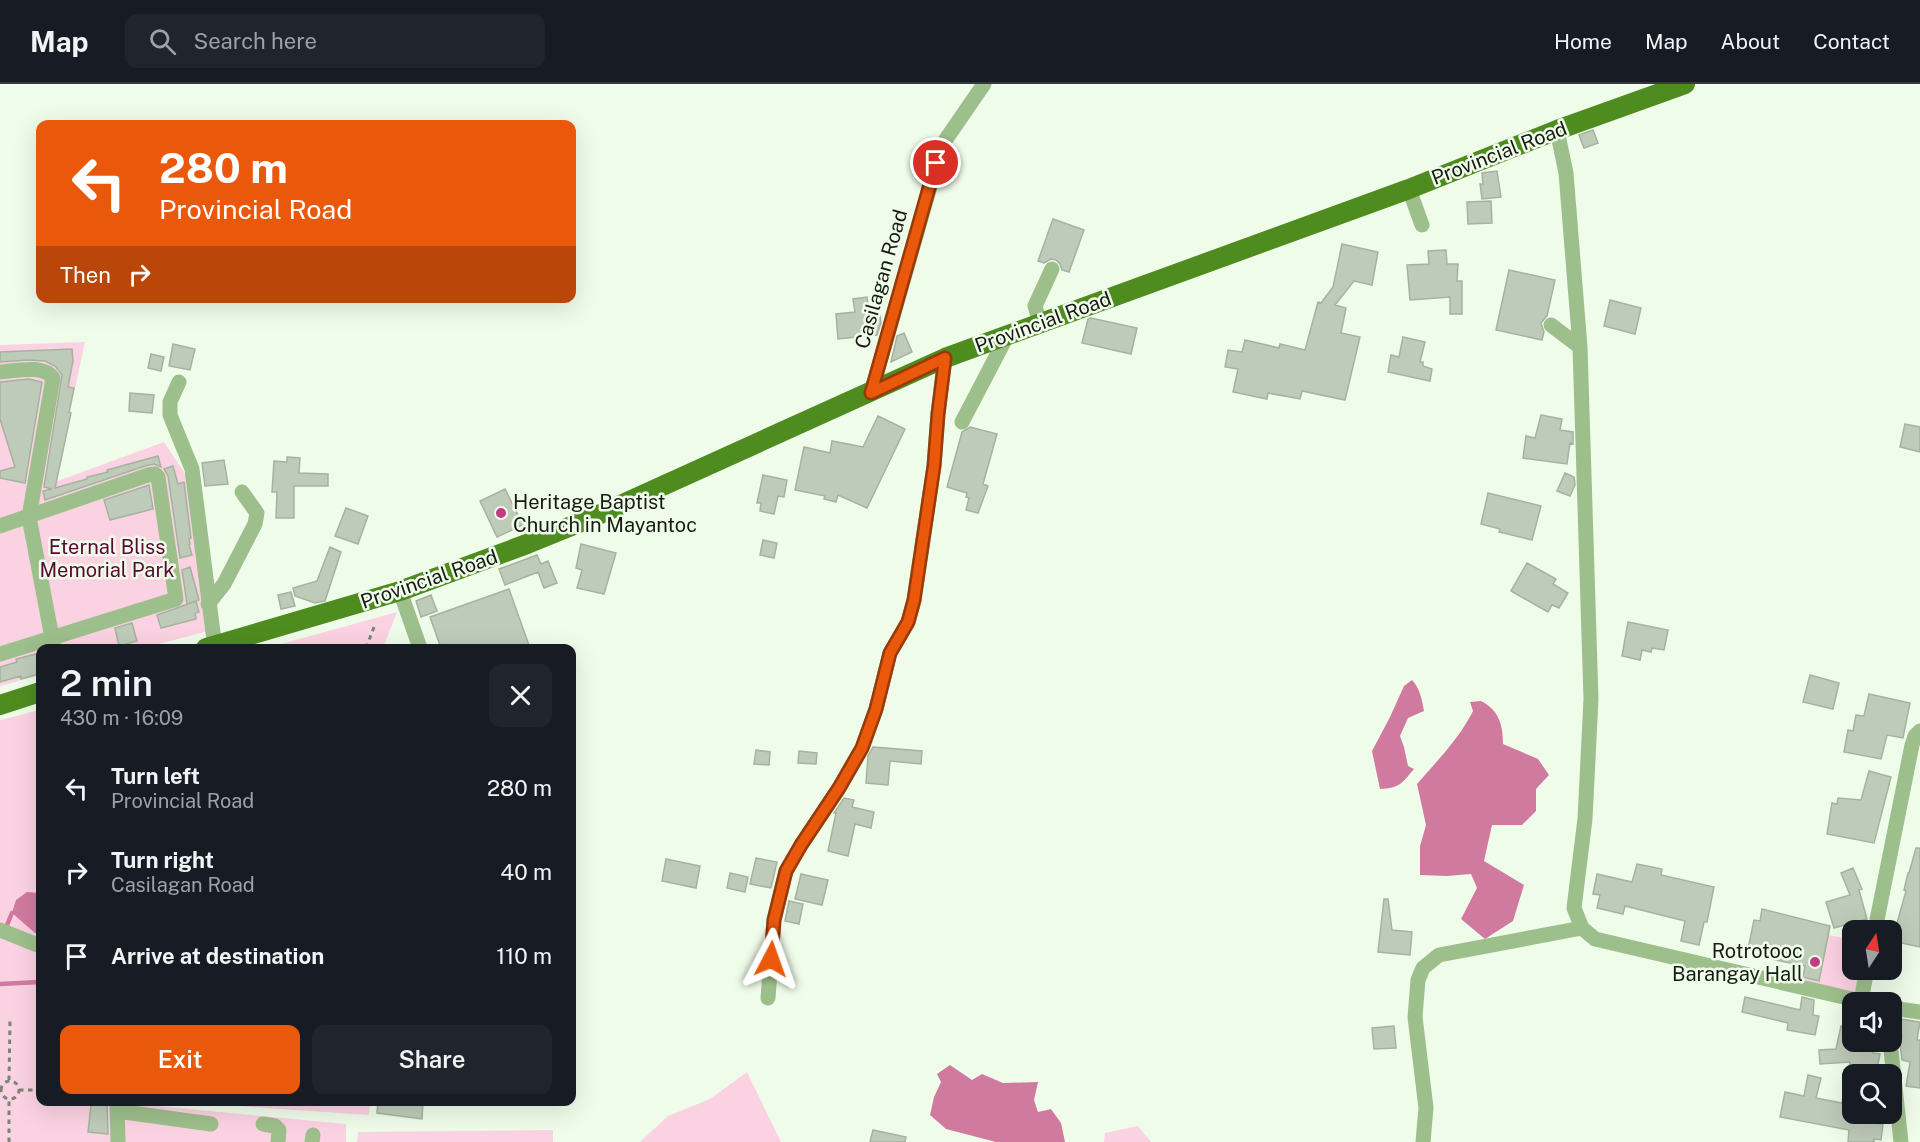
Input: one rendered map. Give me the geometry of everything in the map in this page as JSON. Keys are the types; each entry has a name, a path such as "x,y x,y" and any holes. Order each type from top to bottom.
{"main road":[{"name":"Provincial Road","path":"221,644 400,591 527,544 587,520 945,358 1409,189 1557,130 1685,84"},
{"path":"0,705 36,693"}],"street":[{"name":"Casilagan Road","path":"871,393 942,145 984,84"},
{"path":"1557,130 1566,173 1580,347 1591,699 1585,819 1574,909 1582,928 1595,939 1842,997"},
{"path":"1409,189 1422,225"},
{"path":"1040,323 1035,306 1052,269"},
{"path":"1551,325 1580,347"},
{"path":"962,422 1008,334"},
{"path":"768,998 774,920 786,871 862,748 876,709 890,653 908,622 914,600 934,466 945,358"},
{"path":"0,372 42,370 53,378 29,517 53,643 176,599 159,477 155,474 148,474 29,517 0,526"},
{"path":"179,382 170,402 170,415 192,469 211,644"},
{"path":"208,604 224,584 255,524 257,513 242,492"},
{"path":"400,591 419,644"},
{"path":"0,654 36,647"},
{"path":"1877,920 1912,745 1915,736 1920,731"},
{"path":"1423,1142 1426,1107 1415,1017 1418,980 1423,968 1439,955 1582,928"},
{"path":"0,930 36,944"},
{"path":"1902,1009 1920,1012"},
{"path":"1891,1052 1901,1142"},
{"path":"118,1142 117,1106 211,1124"},
{"path":"264,1124 275,1126 279,1130 278,1142"}],"path":[{"path":"368,644 374,627"},
{"path":"9,1080 10,1021"},
{"path":"9,1080 17,1084 19,1090 17,1095 9,1098 4,1096 1,1088 9,1080"},
{"path":"19,1090 36,1090"},
{"path":"9,1098 9,1142"}],"green space":[{"name":"Eternal Bliss Memorial Park","path":"85,342 55,482 164,442 192,484 208,631 159,644 36,644 36,676 0,686 0,345"},
{"path":"397,612 385,644 281,644"},
{"path":"36,711 36,893 27,892 36,933 36,1106 157,1106 346,1124 346,1142 0,1142 0,720"},
{"path":"1814,932 1842,938 1842,980 1863,980 1860,992 1842,992 1842,994 1802,985"},
{"path":"747,1072 781,1142 640,1142 668,1116 710,1099"},
{"path":"236,1106 370,1106 369,1115"},
{"path":"1138,1126 1151,1142 1104,1142 1105,1133"},
{"path":"553,1130 553,1142 357,1142 358,1132"}],"shaded area":[{"path":"1412,680 1419,690 1424,711 1408,718 1400,736 1408,766 1414,769 1400,784 1380,789 1372,751 1404,686"},
{"path":"1481,701 1492,709 1499,719 1503,744 1538,759 1549,775 1536,789 1536,811 1522,825 1492,825 1484,861 1524,885 1513,921 1485,939 1461,919 1477,888 1471,874 1420,875 1420,846 1426,825 1417,784 1461,731 1473,711 1470,702"},
{"path":"27,892 36,893 36,933 12,913 16,900"},
{"path":"950,1065 972,1080 982,1074 1003,1083 1038,1082 1034,1100 1038,1112 1051,1109 1061,1123 1065,1142 996,1142 946,1129 930,1115 934,1097 941,1082 937,1074"}],"building":[{"path":"1593,130 1598,143 1584,148 1579,135"},
{"path":"1497,171 1501,197 1482,199 1480,184 1483,184 1482,173"},
{"path":"1491,201 1492,223 1468,224 1467,202"},
{"path":"1053,219 1084,230 1069,272 1062,270 1056,260 1051,259 1044,263 1038,261"},
{"path":"1342,244 1378,252 1372,285 1354,281 1335,305 1346,308 1341,333 1360,337 1345,400 1302,391 1300,399 1268,393 1267,399 1233,392 1238,369 1225,367 1228,350 1242,352 1245,340 1279,348 1280,344 1305,350 1318,302 1321,303 1333,287"},
{"path":"1446,250 1447,264 1458,264 1457,281 1462,281 1462,314 1450,314 1450,297 1410,300 1407,265 1429,264 1428,251"},
{"path":"1509,270 1555,280 1547,316 1541,323 1544,332 1542,340 1496,330"},
{"path":"867,297 870,316 880,315 881,323 877,335 838,339 836,314 855,312 853,299"},
{"path":"1610,300 1641,308 1635,334 1604,326"},
{"path":"1088,319 1137,328 1131,354 1082,343"},
{"path":"904,333 912,352 891,362 897,336"},
{"path":"1403,337 1425,342 1420,362 1423,362 1423,366 1432,369 1430,381 1388,372 1391,355 1399,357"},
{"path":"173,344 195,349 190,370 169,366"},
{"path":"72,349 73,361 68,387 74,388 69,412 71,413 55,488 158,456 161,467 154,464 145,466 45,500 43,491 52,489 44,487 62,375 55,366 45,361 0,362 0,352"},
{"path":"151,354 164,357 161,371 148,368"},
{"path":"29,379 42,382 25,483 0,478 0,471 15,467 0,419 0,382"},
{"path":"130,393 154,395 152,413 129,411"},
{"path":"1541,415 1562,419 1560,430 1573,432 1573,444 1570,443 1567,464 1523,458 1526,436 1535,438"},
{"path":"878,416 905,429 867,508 838,495 836,502 824,499 825,496 795,490 804,447 830,453 832,441 863,447"},
{"path":"1905,424 1920,427 1920,452 1900,447"},
{"path":"970,427 997,434 983,484 988,486 978,513 966,510 969,498 966,497 967,493 947,487 962,432"},
{"path":"287,457 300,458 299,473 328,474 328,486 294,486 294,518 276,518 277,492 272,492 274,461 287,462"},
{"path":"224,460 228,484 205,486 202,463"},
{"path":"173,466 178,484 184,482 191,538 189,545 192,555 180,558 168,476 164,469"},
{"path":"1565,473 1574,477 1575,485 1570,496 1557,491"},
{"path":"763,475 787,480 784,497 778,496 774,514 760,511 761,503 757,503"},
{"path":"149,485 153,509 110,520 104,500"},
{"name":"Heritage Baptist Church in Mayantoc","path":"505,489 523,525 497,537 480,501"},
{"path":"1488,493 1541,506 1532,540 1499,532 1500,529 1481,524"},
{"path":"346,508 368,516 358,544 335,536"},
{"path":"763,540 777,543 774,558 760,555"},
{"path":"581,544 616,553 604,594 577,588 582,570 576,568"},
{"path":"330,547 341,552 325,601 315,603 295,596 293,588 317,581"},
{"path":"537,555 541,564 548,561 557,583 544,588 538,572 505,585 499,569"},
{"path":"1527,563 1556,579 1553,584 1568,593 1559,608 1552,605 1548,612 1511,591"},
{"path":"190,567 199,600 187,604 182,570"},
{"path":"509,589 529,644 440,644 430,617"},
{"path":"291,592 295,606 281,609 278,595"},
{"path":"431,595 437,611 421,617 416,601"},
{"path":"196,601 199,612 195,613 196,619 161,628 157,615"},
{"path":"1628,622 1668,630 1664,650 1652,648 1651,652 1642,650 1640,660 1622,656"},
{"path":"132,623 137,641 119,644 115,628"},
{"path":"36,654 36,675 21,679 21,676 0,682 0,667 17,662 16,659"},
{"path":"1810,675 1839,683 1833,709 1803,702"},
{"path":"1869,694 1910,703 1903,738 1887,735 1881,759 1844,752 1848,730 1853,731 1856,715 1864,716"},
{"path":"873,747 922,751 921,764 890,761 888,785 866,783 868,756"},
{"path":"756,750 770,752 769,765 754,764"},
{"path":"799,751 817,753 816,764 798,763"},
{"path":"1869,771 1891,777 1874,843 1827,834 1832,803 1837,804 1838,798 1861,800"},
{"path":"844,798 854,800 852,807 874,812 871,828 855,824 848,856 828,851 836,813 834,813"},
{"path":"1916,848 1920,848 1920,947 1902,943 1902,920 1898,920"},
{"path":"756,858 777,862 771,888 750,884"},
{"path":"666,859 700,866 696,888 662,881"},
{"path":"1637,864 1662,869 1661,875 1714,887 1707,922 1704,922 1699,945 1681,941 1685,921 1625,906 1623,914 1597,908 1600,895 1593,894 1597,874 1632,882"},
{"path":"1853,868 1862,889 1859,890 1867,919 1842,920 1842,926 1834,928 1826,902 1850,895 1841,873"},
{"path":"730,873 748,877 745,892 727,888"},
{"path":"801,874 828,880 822,905 795,899"},
{"path":"1384,899 1388,899 1392,930 1412,932 1410,955 1378,952"},
{"path":"789,901 803,904 799,924 785,921"},
{"path":"1762,909 1830,926 1819,981 1803,977 1805,966 1775,960 1776,954 1748,949 1754,920 1760,921"},
{"path":"1745,997 1800,1010 1802,997 1814,1000 1813,1015 1819,1016 1815,1035 1787,1030 1788,1023 1742,1012"},
{"path":"1902,1019 1920,1022 1917,1040 1920,1040 1920,1088 1906,1086 1910,1062 1902,1060"},
{"path":"1394,1026 1396,1048 1374,1049 1372,1028"},
{"path":"1841,1026 1842,1052 1880,1054 1878,1064 1850,1064 1850,1062 1820,1064 1819,1050 1836,1049"},
{"path":"1808,1075 1821,1078 1816,1098 1842,1103 1842,1124 1883,1124 1881,1140 1848,1142 1849,1130 1780,1117 1785,1092 1804,1096"},
{"path":"91,1106 107,1106 108,1134 88,1132"},
{"path":"378,1106 423,1106 422,1119 377,1113"},
{"path":"873,1130 906,1137 905,1142 870,1142"}],"waterway":[{"path":"7,925 12,913"},
{"path":"0,984 36,982"}],"place":[{"name":"Heritage Baptist Church in Mayantoc","path":"501,513"},
{"name":"Rotrotooc Barangay Hall","path":"1815,962"}],"route":[{"path":"771,959 774,920 786,871 862,748 876,709 890,653 908,622 914,600 934,466 945,358 871,393 936,163"}]}
